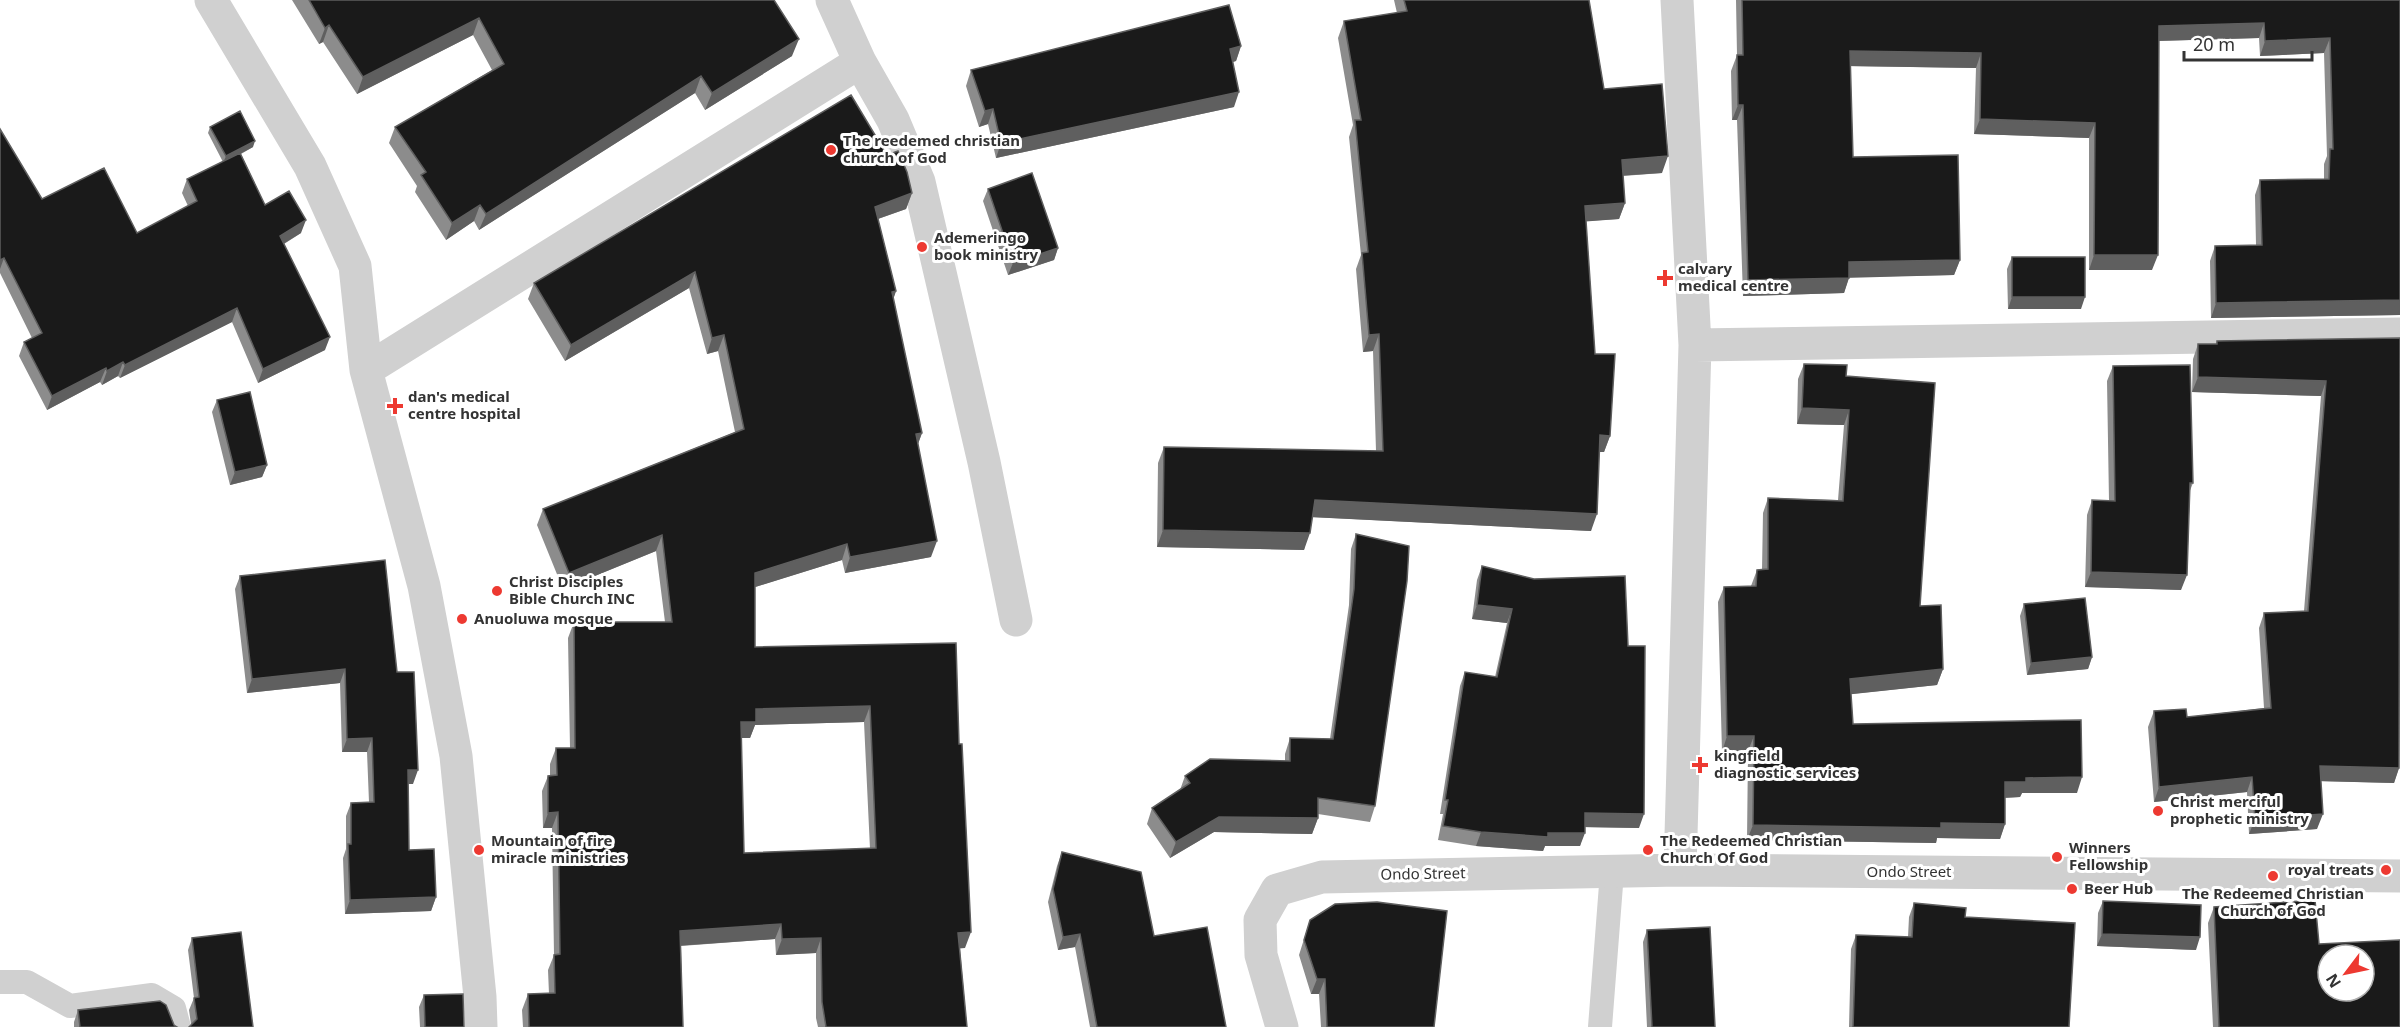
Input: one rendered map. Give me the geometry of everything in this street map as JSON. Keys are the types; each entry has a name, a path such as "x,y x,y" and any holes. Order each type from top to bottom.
{"street":[{"path":"211,0 310,166 355,266 366,370 424,586 456,756 481,1027"},
{"path":"832,0 860,62 893,120 919,182 982,451 1016,620"},
{"path":"1677,0 1695,345 1680,870"},
{"path":"366,370 860,62"},
{"path":"1695,345 2400,334"},
{"name":"Ondo Street","path":"1282,1027 1261,955 1260,920 1277,890 1322,877 1680,870 2400,876"}],"lane":[{"path":"1600,1027 1612,872"},
{"path":"0,982 27,982 70,1006 152,995 174,1008 179,1027"}],"building":[{"path":"309,0 774,0 799,39 712,93 701,76 486,214 480,205 452,223 421,175 426,172 395,127 504,64 479,18 363,77 329,25 325,28"},
{"path":"1404,0 1589,0 1604,89 1662,84 1668,156 1622,160 1625,203 1585,206 1595,354 1615,354 1610,436 1600,435 1597,514 1315,500 1310,533 1163,530 1164,447 1383,451 1379,334 1369,335 1362,253 1368,252 1355,120 1361,120 1344,21 1407,11"},
{"path":"1742,0 2400,0 2400,300 2216,303 2215,246 2262,245 2260,180 2329,179 2330,149 2333,149 2330,38 2265,41 2264,23 2159,26 2158,255 2094,255 2095,123 1980,119 1981,53 1850,51 1853,157 1958,155 1960,260 1849,262 1849,278 1748,280 1743,105 1738,105 1737,55 1743,55"},
{"path":"1229,5 1241,46 1230,49 1239,92 1001,143 993,109 985,111 971,70"},
{"path":"851,95 887,155 898,151 907,172 912,193 875,207 896,291 892,292 922,433 916,434 937,541 850,557 847,544 755,573 755,647 956,643 959,744 962,744 971,932 958,933 967,1027 826,1027 822,1002 821,938 782,939 781,924 680,931 683,1027 529,1027 528,994 555,993 554,955 560,954 558,812 548,813 548,776 557,775 556,748 575,748 574,622 672,622 662,535 569,573 543,509 744,429 724,335 712,338 695,272 571,345 534,283","holes":["870,706 876,848 744,853 741,722 756,722 756,709"]},
{"path":"240,111 255,141 226,156 210,127"},
{"path":"0,129 42,199 104,168 137,233 197,201 187,179 240,153 265,205 289,191 306,220 280,236 330,337 263,369 237,308 125,365 123,362 107,371 106,368 52,396 24,342 42,333 4,258 0,260"},
{"path":"1032,173 1058,248 1013,263 988,189"},
{"path":"2012,257 2085,257 2085,297 2012,297"},
{"path":"2400,338 2399,768 2320,766 2323,814 2255,819 2252,777 2159,787 2154,711 2186,709 2187,717 2271,708 2264,613 2308,611 2326,381 2198,377 2198,344 2217,344 2217,341"},
{"path":"1804,364 1847,365 1846,376 1935,383 1920,606 1941,605 1943,669 1850,679 1853,724 2081,720 2082,777 2026,778 2026,782 2005,782 2005,824 1941,823 1941,828 1753,825 1754,736 1727,736 1724,587 1756,586 1757,570 1768,569 1768,498 1843,501 1849,410 1802,408"},
{"path":"2190,365 2193,483 2190,483 2187,575 2091,572 2092,500 2115,501 2113,366"},
{"path":"250,392 267,465 235,472 217,400"},
{"path":"1356,534 1409,546 1407,581 1375,806 1318,798 1318,818 1219,817 1176,842 1152,808 1190,783 1185,776 1210,759 1290,761 1290,738 1333,739 1354,589"},
{"path":"385,560 397,672 414,672 418,770 408,770 409,850 434,849 436,897 350,900 348,844 351,844 351,803 374,802 372,738 347,739 345,669 252,679 240,576"},
{"path":"1482,566 1534,579 1625,576 1628,646 1645,646 1644,814 1585,813 1585,833 1548,833 1548,837 1481,832 1443,826 1465,672 1497,677 1512,609 1477,605"},
{"path":"2085,598 2092,657 2031,663 2024,604"},
{"path":"1062,852 1141,872 1154,936 1207,927 1226,1027 1097,1027 1080,934 1063,937 1053,889"},
{"path":"2315,900 2319,943 2316,943 2316,1003 2376,1003 2376,943 2339,943 2400,940 2400,1027 2219,1027 2214,907"},
{"path":"2103,901 2201,905 2200,937 2102,934"},
{"path":"1377,902 1447,911 1434,1027 1327,1027 1325,979 1317,979 1304,940 1310,920 1335,904"},
{"path":"1914,903 1966,908 1965,917 2075,923 2069,1027 1853,1027 1856,935 1912,937"},
{"path":"1710,927 1715,1027 1652,1027 1647,930"},
{"path":"241,932 253,1027 189,1027 197,1019 194,998 199,997 192,938"},
{"path":"463,994 464,1027 425,1027 424,995"},
{"path":"160,1001 166,1005 177,1027 80,1027 78,1010"}],"place":[{"name":"The reedemed christian church of God","path":"831,150"},
{"name":"Ademeringo book ministry","path":"922,247"},
{"name":"calvary medical centre","path":"1665,278"},
{"name":"dan's medical centre hospital","path":"395,406"},
{"name":"Christ Disciples Bible Church INC","path":"497,591"},
{"name":"Anuoluwa mosque","path":"462,619"},
{"name":"kingfield diagnostic services","path":"1700,765"},
{"name":"Christ merciful prophetic ministry","path":"2158,811"},
{"name":"Mountain of fire miracle ministries","path":"479,850"},
{"name":"The Redeemed Christian Church Of God","path":"1648,850"},
{"name":"Winners Fellowship","path":"2057,857"},
{"name":"royal treats","path":"2386,870"},
{"name":"The Redeemed Christian Church of God","path":"2273,876"},
{"name":"Beer Hub","path":"2072,889"}]}
